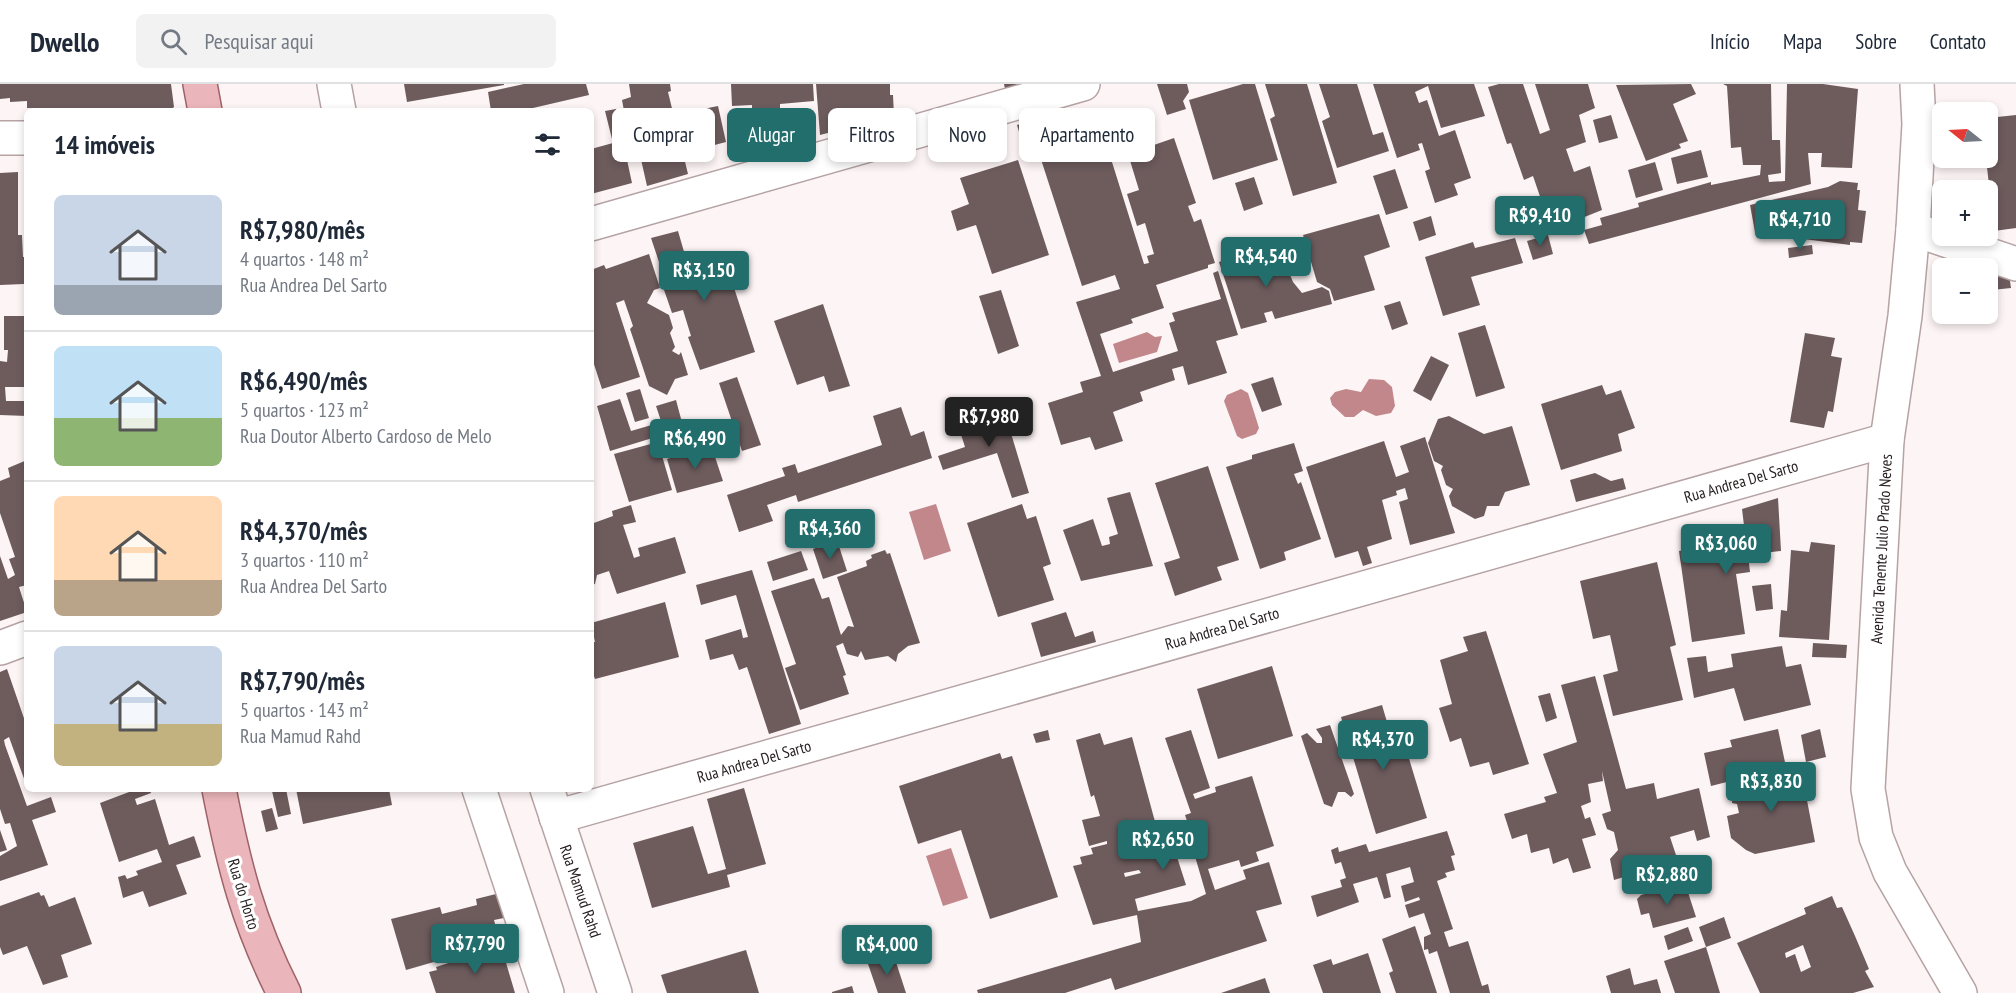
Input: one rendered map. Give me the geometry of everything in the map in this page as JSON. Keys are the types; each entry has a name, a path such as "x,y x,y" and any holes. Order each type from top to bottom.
{"main road":[{"path":"200,84 204,108"},
{"name":"Rua do Horto","path":"220,792 244,901 262,950 284,993"}],"street":[{"path":"334,84 338,108"},
{"path":"594,223 1083,84"},
{"name":"Avenida Tenente Julio Prado Neves","path":"1917,84 1919,124 1913,229 1905,316 1887,440 1868,789 1876,837 1890,873 1960,993"},
{"path":"0,138 24,138"},
{"path":"1913,229 2016,264"},
{"name":"Rua Andrea Del Sarto","path":"594,792 1887,440"},
{"path":"0,648 24,639"},
{"path":"480,792 547,993"},
{"name":"Rua Andrea Del Sarto","path":"552,803 592,792"},
{"name":"Rua Mamud Rahd","path":"552,803 615,993"}],"shaded area":[{"path":"1147,332 1155,337 1162,336 1157,352 1119,363 1113,344"},
{"path":"1369,379 1384,380 1392,387 1395,406 1391,413 1376,416 1363,410 1354,417 1345,417 1332,405 1330,398 1335,392 1346,389 1361,392"},
{"path":"1241,389 1248,393 1259,428 1256,434 1242,439 1237,436 1224,401 1227,395"},
{"path":"936,504 951,551 924,560 909,512"},
{"path":"951,848 968,898 943,906 926,856"}],"building":[{"path":"0,84 171,84 174,107 27,108 27,101 10,102 10,98 0,99"},
{"path":"404,84 504,84 504,85 407,102"},
{"path":"524,84 586,84 589,95 533,108 491,108 488,92"},
{"path":"629,84 670,84 671,91 668,92 672,108 623,108 622,100 631,97"},
{"path":"731,84 813,84 814,101 780,104 780,108 752,108 752,105 732,106"},
{"path":"816,84 890,84 894,108 828,108 828,133 820,135"},
{"path":"1004,84 1019,84 1019,85 1005,89"},
{"path":"1157,84 1187,84 1189,92 1183,101 1186,109 1167,115"},
{"path":"1243,84 1255,84 1278,160 1213,180 1189,100"},
{"path":"1265,84 1307,84 1337,183 1293,196 1270,119 1275,116"},
{"path":"1319,84 1357,84 1373,135 1383,132 1389,151 1337,168 1322,121 1330,117"},
{"path":"1373,84 1474,84 1485,116 1441,128 1428,86 1415,92 1419,103 1427,100 1439,136 1455,130 1471,178 1454,184 1458,195 1435,203 1425,171 1430,169 1422,143 1418,144 1420,150 1397,158"},
{"path":"1499,84 1523,84 1540,134 1550,130 1535,84 1588,84 1595,108 1579,115 1586,142 1566,149 1574,172 1590,166 1602,210 1572,222 1569,213 1577,210 1575,205 1546,214 1533,176 1524,180 1511,143 1507,144 1488,87"},
{"path":"1691,84 1696,94 1673,104 1688,141 1679,144 1681,148 1646,161 1616,85"},
{"path":"1723,84 1771,84 1772,140 1780,140 1781,173 1768,175 1769,182 1785,181 1787,84 1823,84 1858,89 1852,168 1821,167 1822,153 1808,153 1811,184 1589,244 1584,230 1602,225 1600,218 1639,207 1638,203 1711,182 1711,185 1760,175 1761,165 1743,165 1741,147 1731,148 1727,86"},
{"path":"718,106 726,142 715,145 715,108 708,108"},
{"path":"612,110 612,139 605,111"},
{"path":"1611,115 1618,138 1599,143 1593,120"},
{"path":"2016,115 2016,228 1998,230 1998,180 1988,180 1987,168 1998,168 1998,117"},
{"path":"1174,138 1196,203 1188,206 1194,222 1201,219 1215,263 1208,265 1208,268 1156,285 1164,308 1131,319 1133,323 1100,334 1113,372 1178,351 1169,323 1175,321 1172,313 1221,299 1213,273 1218,271 1238,335 1216,341 1227,373 1188,385 1183,366 1172,369 1175,380 1140,392 1143,401 1113,412 1123,441 1095,450 1090,437 1061,445 1048,403 1083,392 1080,382 1101,376 1076,302 1120,289 1115,275 1082,286 1042,162 1112,162 1144,264 1149,263 1147,256 1154,254 1145,223 1137,226 1127,194 1139,190 1130,162 1155,162 1155,145"},
{"path":"612,143 612,162 627,162 632,183 594,193 594,148"},
{"path":"1701,150 1708,177 1677,184 1671,158"},
{"path":"1018,160 1049,255 992,274 976,225 957,231 951,211 969,204 960,178"},
{"path":"642,162 685,162 688,174 647,186"},
{"path":"1655,162 1663,190 1636,198 1628,170"},
{"path":"1395,169 1408,208 1386,215 1373,176"},
{"path":"18,172 18,235 22,235 24,284 0,285 0,173"},
{"path":"1254,177 1263,204 1244,211 1235,183"},
{"path":"1840,181 1858,183 1857,190 1860,190 1858,210 1866,211 1862,243 1850,242 1850,245 1796,238 1797,220 1755,232 1750,205 1828,187"},
{"path":"1379,214 1390,247 1364,256 1375,290 1334,301 1330,289 1317,282 1303,235"},
{"path":"1431,216 1436,235 1419,241 1413,222"},
{"path":"678,231 687,262 722,251 755,352 700,370 688,337 691,336 683,310 672,313 663,287 667,286 651,238"},
{"path":"1548,235 1553,254 1533,260 1527,241"},
{"path":"1515,238 1523,263 1471,277 1480,305 1443,316 1425,257 1473,242 1475,248"},
{"path":"1269,245 1284,260 1293,282 1302,293 1322,287 1329,291 1332,304 1275,319 1272,311 1264,313 1267,322 1241,329 1219,262"},
{"path":"1812,245 1813,254 1789,258 1788,248"},
{"path":"649,254 660,288 654,290 647,303 669,315 673,328 670,333 675,347 672,351 679,355 681,352 688,375 675,379 667,395 649,386 630,329 633,326 624,300 616,303 640,377 602,389 594,364 594,269 604,265 606,269"},
{"path":"2009,274 2011,288 1998,289 1998,275"},
{"path":"1001,290 1019,346 998,354 979,296"},
{"path":"1400,301 1408,324 1392,330 1384,306"},
{"path":"823,304 850,386 829,392 824,376 797,385 774,321"},
{"path":"4,316 24,316 24,387 5,387 6,401 24,401 24,416 0,415 0,361 7,362 8,350 4,350"},
{"path":"1485,325 1505,388 1476,397 1458,333"},
{"path":"1805,333 1835,338 1831,356 1842,358 1833,412 1828,411 1824,428 1790,422"},
{"path":"1431,356 1449,365 1431,401 1413,391"},
{"path":"737,377 761,445 742,451 719,383"},
{"path":"1273,377 1282,405 1262,412 1251,384"},
{"path":"1602,385 1606,395 1621,390 1635,428 1618,434 1622,451 1561,470 1541,404"},
{"path":"640,389 649,418 635,422 626,393"},
{"path":"620,399 631,431 655,424 659,436 610,451 597,406"},
{"path":"676,400 684,430 667,439 656,406"},
{"path":"901,407 911,436 924,431 932,458 798,502 796,495 767,505 773,521 739,532 727,495 785,476 782,468 795,464 798,473 882,445 873,416"},
{"path":"1003,407 1029,493 1012,498 997,453 943,470 938,456 965,447 957,422"},
{"path":"1449,416 1484,434 1512,426 1530,485 1505,492 1499,506 1487,506 1484,516 1475,519 1452,506 1449,496 1453,489 1446,485 1441,470 1443,466 1434,461 1428,443 1438,419"},
{"path":"1425,437 1455,533 1410,545 1399,502 1408,499 1405,488 1396,491 1397,495 1382,500 1392,539 1367,547 1372,563 1363,566 1358,551 1335,558 1306,467 1384,441 1396,477 1409,472 1400,446"},
{"path":"658,442 672,490 629,502 614,454"},
{"path":"1294,443 1303,471 1294,474 1298,484 1301,482 1321,539 1284,552 1286,560 1260,569 1226,467 1252,459 1252,455"},
{"path":"711,445 723,481 677,493 667,459"},
{"path":"24,461 24,586 19,587 24,603 24,613 0,621 0,556 8,579 15,575 9,559 15,557 0,513 0,481 10,477 8,468"},
{"path":"1208,466 1239,560 1217,567 1222,580 1175,596 1164,563 1180,558 1155,483"},
{"path":"1595,473 1611,481 1623,478 1626,489 1576,502 1570,480"},
{"path":"1130,492 1153,566 1081,581 1063,530 1093,519 1102,546 1110,544 1109,537 1118,534 1107,498"},
{"path":"1778,498 1781,551 1748,555 1750,572 1736,574 1745,634 1692,642 1679,551 1746,542 1742,509"},
{"path":"1022,504 1027,519 1036,516 1051,564 1043,567 1054,600 998,617 967,523"},
{"path":"631,505 636,522 623,525 634,558 640,556 638,548 675,537 686,573 617,594 609,571 597,575 594,584 594,523 613,516 612,511"},
{"path":"837,540 847,571 823,579 813,549"},
{"path":"1811,542 1835,545 1829,640 1779,637 1781,610 1787,611 1791,550 1809,552"},
{"path":"885,550 887,554 890,553 920,643 908,646 898,654 896,662 888,656 865,660 861,651 858,657 847,654 843,643 836,646 846,675 843,676 849,694 800,710 785,668 796,664 771,591 814,578 822,599 829,597 841,635 848,626 854,627 837,577 867,566 866,561 872,558 871,555"},
{"path":"801,551 808,570 773,581 767,562"},
{"path":"1657,562 1676,645 1670,647 1683,700 1613,716 1603,675 1618,671 1610,635 1593,639 1580,581"},
{"path":"752,570 801,724 769,734 747,667 739,670 733,654 710,660 705,640 741,629 743,638 748,637 736,595 701,605 696,585"},
{"path":"1771,584 1773,609 1756,611 1752,586"},
{"path":"665,602 679,657 595,679 594,622"},
{"path":"1066,612 1075,637 1093,631 1096,642 1041,657 1031,623"},
{"path":"1486,631 1529,764 1493,775 1489,762 1470,767 1461,738 1450,742 1439,708 1452,704 1440,660 1468,651 1463,637"},
{"path":"1813,643 1847,645 1846,658 1812,657"},
{"path":"1782,646 1786,667 1801,664 1811,705 1744,721 1734,688 1694,698 1687,658 1706,656 1708,672 1733,667 1731,654"},
{"path":"1272,666 1293,736 1218,759 1197,689"},
{"path":"7,669 24,718 24,779 9,737 4,740 27,806 51,797 56,812 32,820 48,865 0,881 0,856 17,846 10,823 5,824 0,809 0,672"},
{"path":"1595,676 1626,789 1654,783 1657,799 1699,788 1710,837 1697,841 1694,830 1670,837 1680,867 1665,871 1660,866 1614,880 1610,859 1618,850 1614,832 1607,829 1602,814 1611,811 1602,771 1603,781 1588,784 1591,802 1581,806 1585,819 1590,817 1596,835 1582,839 1591,868 1573,873 1568,858 1553,864 1549,848 1531,853 1527,834 1512,839 1504,814 1546,802 1544,797 1557,793 1543,754 1577,742 1561,685"},
{"path":"1550,693 1557,718 1546,722 1538,696"},
{"path":"1382,705 1394,746 1404,742 1427,818 1376,834 1341,717"},
{"path":"1330,725 1354,794 1351,797 1345,792 1338,792 1332,807 1324,804 1301,736 1307,733 1317,743 1322,743 1322,738 1316,729"},
{"path":"1778,729 1786,767 1711,786 1704,753 1732,747 1730,740"},
{"path":"1820,729 1826,757 1806,762 1801,735"},
{"path":"1048,730 1050,740 1036,743 1033,734"},
{"path":"1191,730 1210,788 1193,794 1195,799 1216,792 1215,787 1252,776 1274,846 1256,852 1259,861 1241,867 1239,860 1208,869 1215,890 1246,879 1243,870 1269,862 1282,904 1256,911 1267,941 1115,990 1111,978 1065,993 978,993 977,990 1141,942 1137,915 1093,925 1073,866 1082,864 1080,857 1093,854 1091,848 1107,844 1107,841 1089,846 1082,820 1100,816 1094,795 1091,797 1076,740 1100,733 1104,745 1132,737 1157,829 1187,821 1185,815 1191,813 1165,738","holes":["1187,829 1206,894 1191,901 1138,911 1135,899 1186,885 1169,832","1139,870 1141,873 1125,877 1124,873"]},
{"path":"1000,753 1002,759 1012,756 1058,897 990,919 961,830 918,844 899,786"},
{"path":"1801,769 1815,842 1755,854 1731,838 1727,816 1739,813 1737,804 1732,803 1732,783"},
{"path":"744,788 766,864 727,875 730,887 652,908 633,843 693,826 708,874 726,869 707,799"},
{"path":"129,792 151,792 135,799 137,805 155,799 169,845 194,836 201,857 176,865 187,894 149,907 143,891 123,898 118,877 125,875 127,879 138,875 136,871 162,862 157,849 119,862 100,803"},
{"path":"272,792 287,792 291,814 278,817"},
{"path":"297,792 390,792 392,805 303,824"},
{"path":"272,808 278,829 266,832 261,811"},
{"path":"0,830 7,850 0,852"},
{"path":"1447,831 1455,855 1451,856 1455,870 1445,873 1447,877 1437,881 1453,929 1444,932 1449,947 1468,941 1482,986 1488,984 1490,993 1450,993 1437,951 1429,954 1428,949 1424,950 1424,937 1431,934 1424,913 1409,918 1405,905 1420,900 1419,897 1405,902 1401,886 1414,882 1410,867 1386,874 1391,897 1384,899 1377,877 1353,884 1359,902 1317,917 1311,896 1342,887 1340,880 1346,878 1341,862 1335,864 1331,850 1338,847 1339,852 1366,844 1369,852"},
{"path":"1685,883 1696,917 1653,928 1649,913 1641,915 1637,899 1641,895"},
{"path":"39,892 41,896 44,895 49,907 75,897 92,944 61,955 68,977 43,985 27,946 3,955 0,947 0,906"},
{"path":"496,894 504,918 494,920 500,943 406,970 391,919 440,907 442,914 477,905 476,899"},
{"path":"1832,896 1837,908 1842,907 1869,969 1865,971 1874,987 1853,993 1760,993 1737,943 1806,914 1804,908","holes":["1803,945 1811,967 1801,972 1795,954 1786,958 1785,953"]},
{"path":"1724,917 1731,938 1706,947 1699,927"},
{"path":"1415,926 1437,993 1396,993 1389,973 1393,971 1382,939"},
{"path":"1688,927 1693,941 1668,950 1664,936"},
{"path":"501,946 515,993 436,993 429,972 437,970 436,967"},
{"path":"1706,947 1720,993 1675,993 1664,961"},
{"path":"746,950 759,993 667,993 661,975"},
{"path":"1368,953 1381,993 1323,993 1313,965 1331,959 1333,965"},
{"path":"894,956 906,993 878,993 868,964"},
{"path":"1630,968 1634,985 1657,979 1661,993 1611,993 1606,976"},
{"path":"1265,978 1270,993 1221,993"},
{"path":"852,986 854,993 832,993 832,992"}]}
